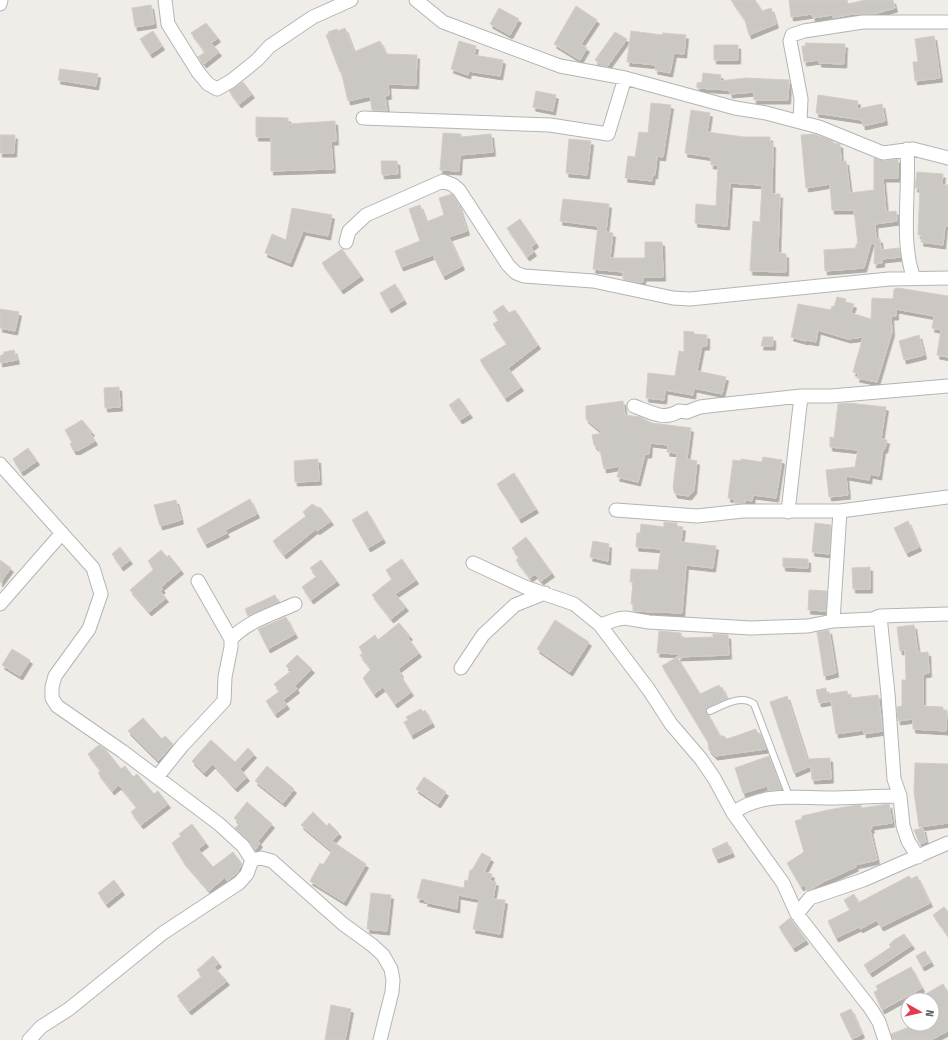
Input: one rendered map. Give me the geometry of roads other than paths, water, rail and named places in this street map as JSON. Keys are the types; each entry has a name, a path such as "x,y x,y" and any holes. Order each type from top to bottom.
{"street":[{"path":"0,4 2,0"},
{"path":"165,0 168,24 198,72 208,84 217,89 231,82 257,60 270,46 313,17 351,0"},
{"path":"416,0 443,22 560,66 625,78 735,108 766,113 819,127 883,153 908,149 925,151 948,158"},
{"path":"800,122 801,99 790,41 792,35 804,31 863,22 948,22"},
{"path":"363,118 550,125 608,134 625,78"},
{"path":"908,149 909,170 907,239 909,264 914,278"},
{"path":"346,242 349,231 366,215 443,181 453,185 459,190 508,265 516,274 524,276 593,281 673,298 690,299 889,278 948,278"},
{"path":"634,406 662,416 672,416 679,411 686,412 700,407 801,396 831,396 948,386"},
{"path":"788,512 801,396"},
{"path":"0,464 93,568 101,594 88,629 55,676 52,686 52,698 65,713 122,751 233,836 243,846 252,860"},
{"path":"616,510 697,516 743,511 840,511 948,497"},
{"path":"833,621 840,511"},
{"path":"0,604 62,533"},
{"path":"473,563 525,587 574,604 600,625 649,690 671,724 701,759 714,778 733,813 783,883 797,914 871,1009 885,1040"},
{"path":"157,777 182,746 222,706 225,696 225,677 231,640 198,581"},
{"path":"461,668 483,636 515,605 545,593"},
{"path":"231,640 240,630 260,619 295,604"},
{"path":"600,625 625,618 654,623 751,628 808,626 833,621 873,619 880,616 948,614"},
{"path":"880,616 888,694 894,779 900,796 908,842 918,857"},
{"path":"733,813 749,802 789,796 828,798 900,796"},
{"path":"797,914 810,898 863,880 948,843"},
{"path":"252,860 261,858 272,861 343,924 383,954 391,969 393,980 392,992 380,1040"},
{"path":"30,1040 41,1027 69,1009 163,933 239,883 247,874 252,860"}],"lane":[{"path":"710,711 735,700 746,699 754,704 789,796"}]}
